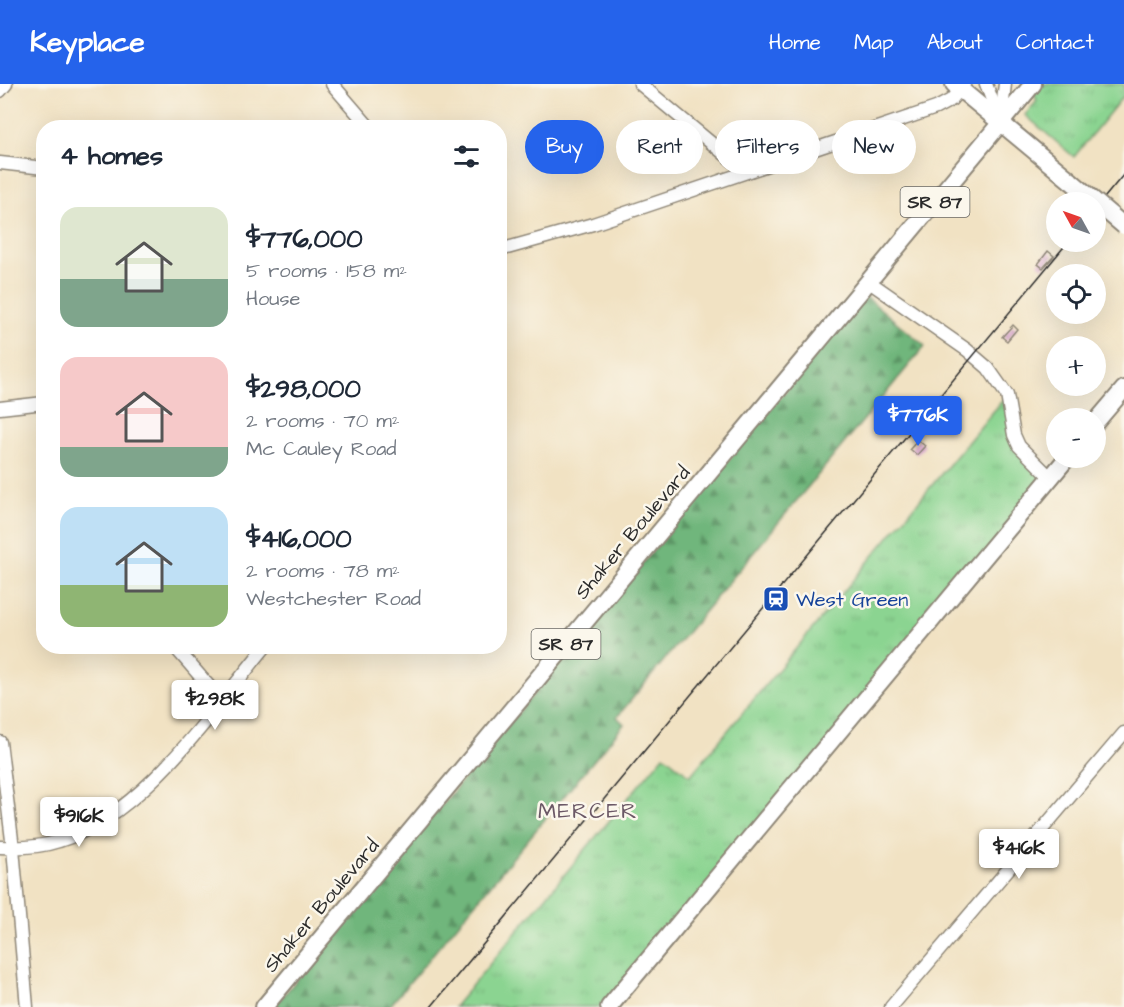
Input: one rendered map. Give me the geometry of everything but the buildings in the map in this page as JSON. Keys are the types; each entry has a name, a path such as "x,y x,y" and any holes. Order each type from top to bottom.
{"main road":[{"name":"Shaker Boulevard","path":"264,1007 1033,84"},
{"path":"960,86 1124,226"},
{"path":"1106,410 1124,389"},
{"path":"609,1007 1058,468"}],"street":[{"path":"0,91 6,84"},
{"path":"332,84 363,120"},
{"path":"640,84 715,146"},
{"path":"986,84 1001,123"},
{"path":"1001,123 1005,84"},
{"path":"820,146 944,105 960,86"},
{"path":"0,162 36,167"},
{"path":"507,248 593,224 736,174"},
{"path":"868,281 967,350 988,368 1007,395 1018,446 1050,477"},
{"path":"0,408 36,404"},
{"path":"181,654 221,700"},
{"path":"0,848 59,841 95,825 140,794 259,654"},
{"path":"891,1007 1124,733"},
{"path":"0,742 13,848 27,1007"}],"green space":[{"path":"1033,84 1124,84 1124,95 1074,157 1025,115 1037,101 1031,86"},
{"path":"865,296 925,346 617,717 624,724 389,1007 274,1007"},
{"path":"1007,395 1014,435 1050,477 609,1007 454,1007 664,755 690,776"}],"tram line":[{"path":"1106,196 1124,174"},
{"path":"1106,209 1110,204"},
{"path":"431,1007 1060,252"}],"place":[{"name":"West Green","path":"776,599"}],"district":[{"name":"MERCER","path":"588,810"}]}
